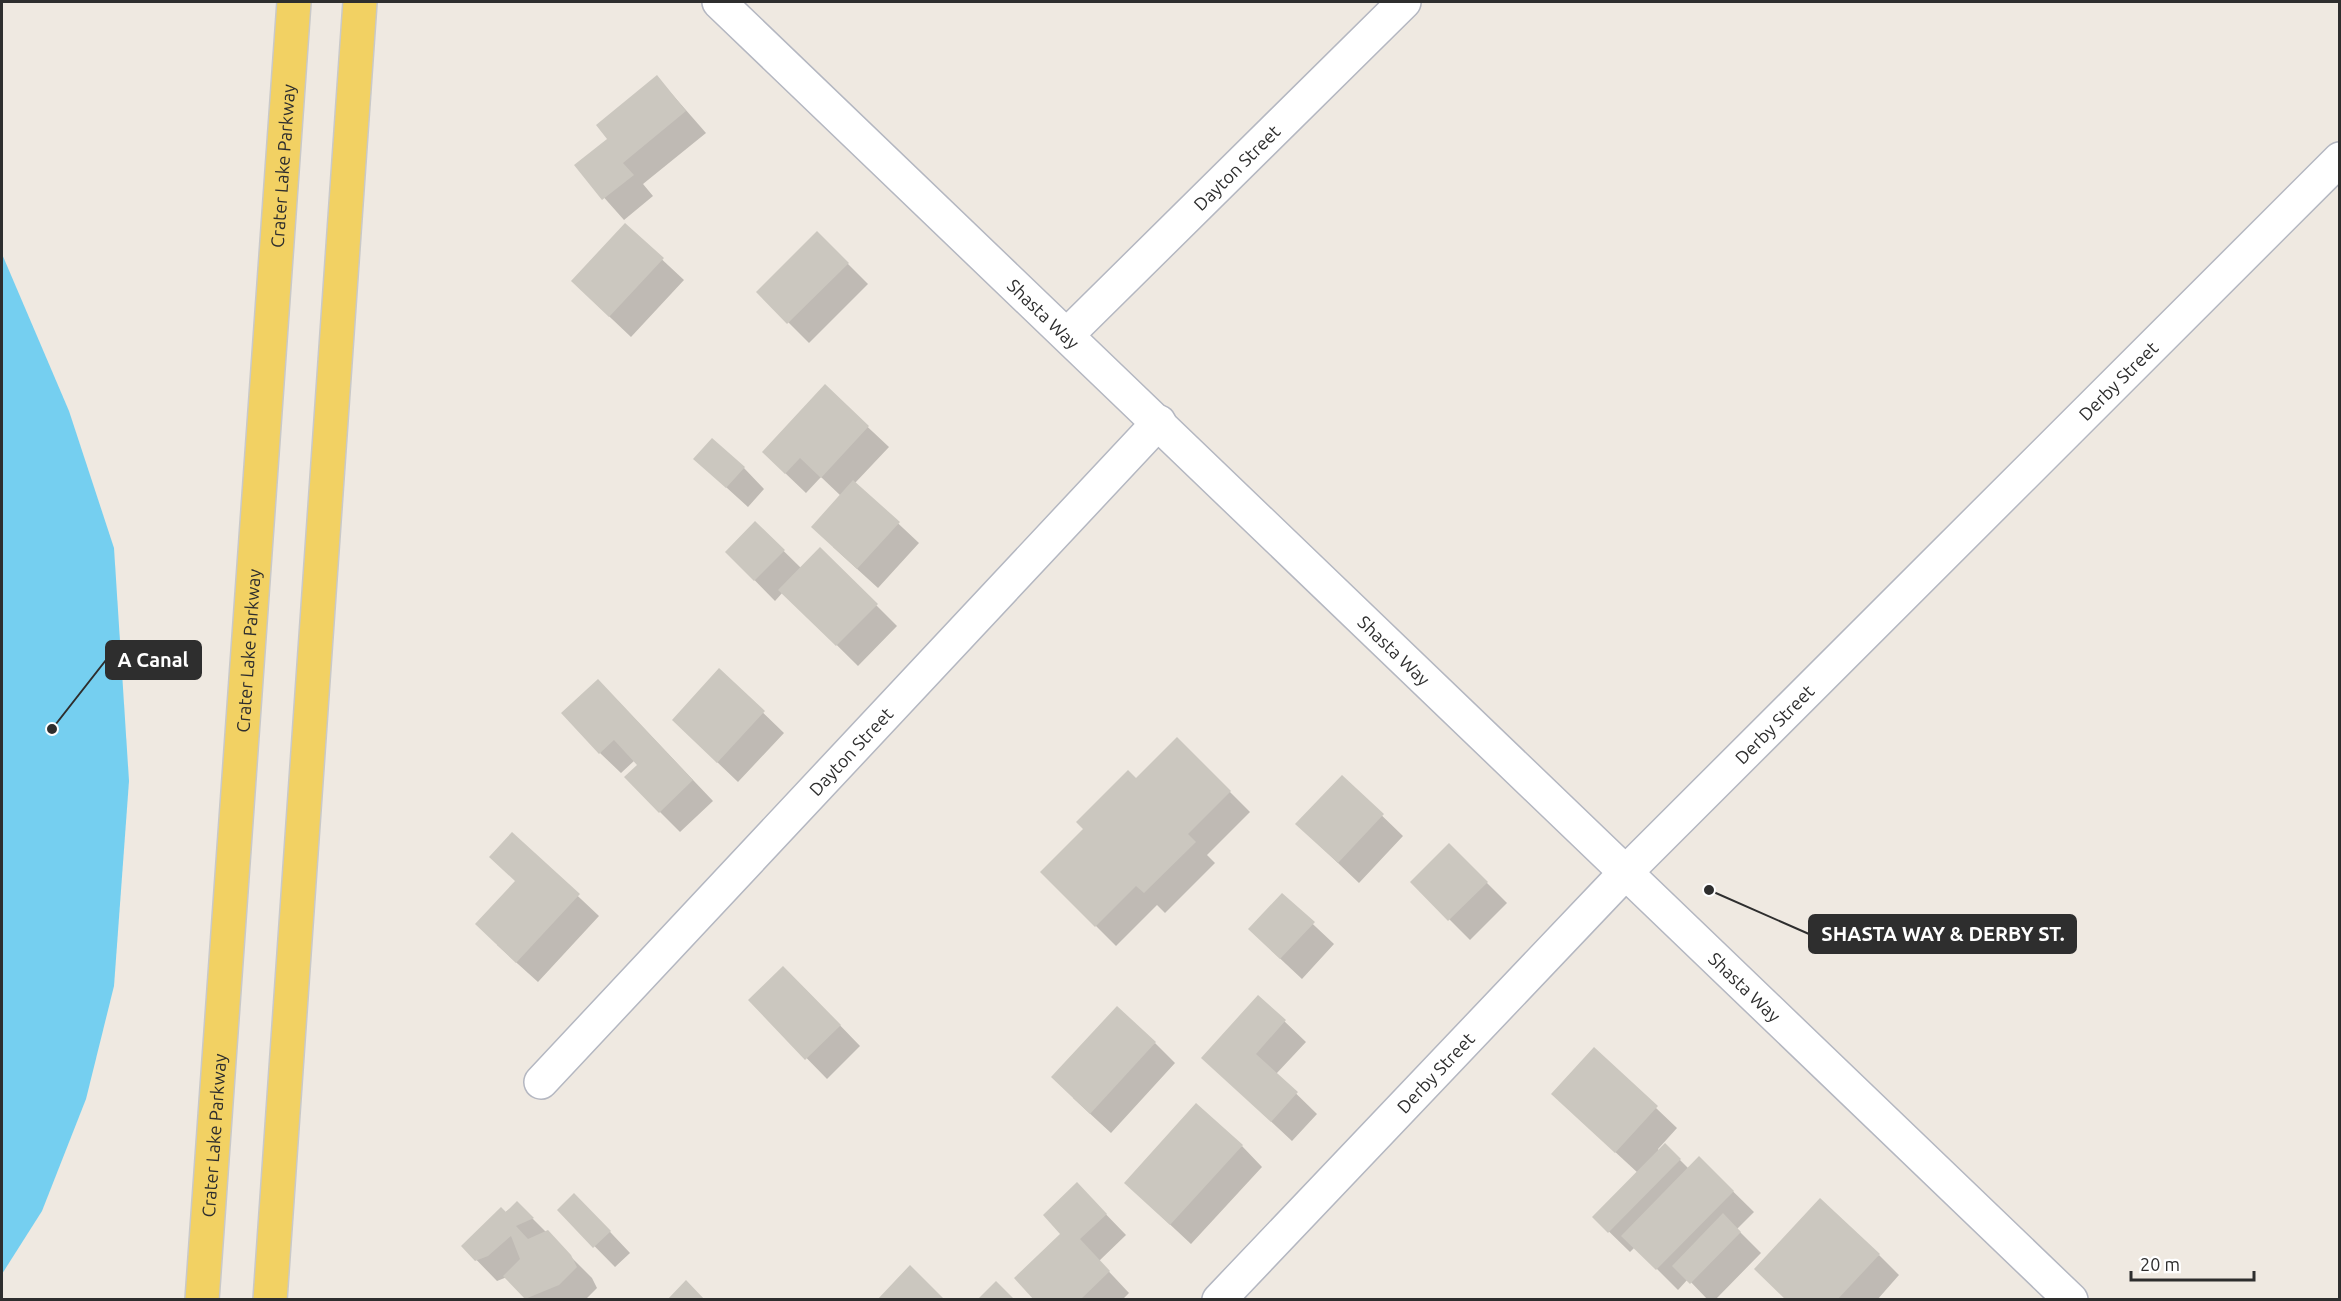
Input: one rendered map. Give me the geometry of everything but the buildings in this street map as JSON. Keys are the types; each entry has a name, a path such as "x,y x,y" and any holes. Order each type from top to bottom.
{"main road":[{"name":"Crater Lake Parkway","path":"202,1299 294,2"},
{"path":"270,1299 360,2"}],"street":[{"name":"Shasta Way","path":"719,2 1068,334 2071,1299"},
{"name":"Dayton Street","path":"1068,334 1404,2"},
{"name":"Derby Street","path":"1220,1299 1626,871 2340,159"},
{"name":"Dayton Street","path":"541,1082 1159,422"}],"water":[{"path":"2,254 69,411 114,548 129,781 114,986 86,1099 42,1211 2,1274"}],"place":[{"name":"A Canal","path":"52,729"},
{"name":"SHASTA WAY & DERBY ST.","path":"1709,890"}]}
